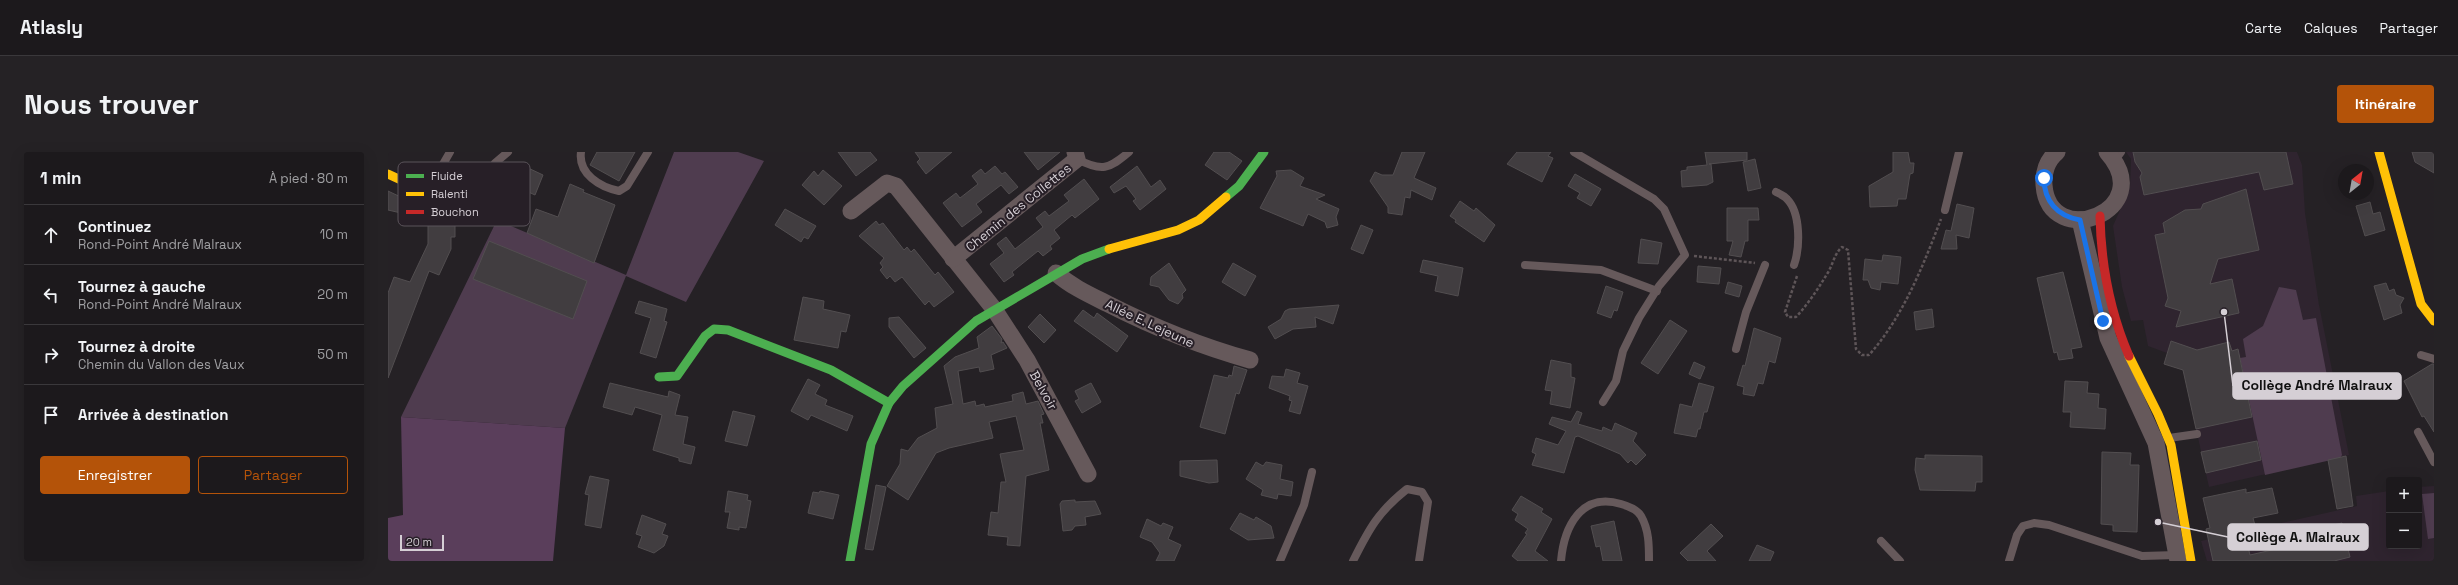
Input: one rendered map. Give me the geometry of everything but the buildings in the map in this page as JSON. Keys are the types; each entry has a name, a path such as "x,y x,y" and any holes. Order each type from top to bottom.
{"street":[{"path":"850,561 871,444 889,403 903,386 976,321 1056,273 1082,259 1104,250 1178,230 1199,220 1239,186 1264,152"},
{"path":"2057,152 2045,169 2044,187 2046,195 2050,203 2063,215 2080,220 2100,216 2116,201 2120,191 2119,170 2114,155"},
{"path":"2379,152 2421,304 2434,321"},
{"name":"Chemin des Collettes","path":"952,259 1076,155"},
{"path":"388,174 398,179"},
{"name":"Chemin des Collettes","path":"851,211 887,183 896,186 952,259 994,309"},
{"path":"2100,216 2103,261 2116,316 2132,364 2151,397 2168,438 2173,455 2182,559"},
{"path":"2080,220 2108,338 2156,443 2182,559"},
{"name":"Allée E. Lejeune","path":"1056,273 1068,284 1152,327 1199,346 1250,360"},
{"name":"Belvoir","path":"994,309 1027,360 1088,474"},
{"path":"659,377 677,376 705,336 714,329 728,330 824,367 866,387 889,403"}],"lane":[{"path":"444,162 450,152"},
{"path":"496,162 508,152"},
{"path":"581,152 582,166 595,182 608,189 619,191 627,186 648,152"},
{"path":"1076,155 1101,168 1112,166 1129,152"},
{"path":"1574,152 1654,199 1664,209 1686,255 1656,291 1639,318 1626,344 1616,380 1603,402"},
{"path":"1945,210 1959,152"},
{"path":"1776,192 1787,199 1792,208 1799,237 1799,251 1794,266"},
{"path":"1525,265 1601,270 1656,291"},
{"path":"1736,349 1746,312 1765,265"},
{"path":"2420,355 2434,359"},
{"path":"2418,432 2434,462"},
{"path":"2168,438 2197,434"},
{"path":"1280,561 1304,506 1312,472"},
{"path":"1353,561 1371,525 1389,503 1407,489 1422,492 1428,502 1419,561"},
{"path":"1561,561 1562,544 1570,524 1581,510 1595,502 1614,502 1630,506 1641,515 1649,535 1650,561"},
{"path":"2008,561 2017,535 2023,526 2034,523 2049,525 2142,556 2182,559"},
{"path":"1881,541 1900,561"}],"path":[{"path":"1794,266 1797,274 1785,312 1788,317 1796,317 1808,303 1828,272 1838,251 1842,247 1848,250 1856,349 1862,355 1869,354 1880,343 1906,299 1924,262 1945,210"},
{"path":"1686,255 1765,265"}],"shaded area":[{"path":"674,152 738,152 764,161 686,302 626,276 565,428 401,417 494,226 511,226 626,275"},
{"path":"2126,152 2297,152 2302,165 2305,213 2319,305 2349,455 2209,487 2183,370 2164,364 2167,353 2148,346 2143,320 2131,321 2122,287 2113,226 2130,187 2131,159"},
{"path":"2279,287 2296,290 2303,320 2316,318 2342,455 2340,458 2265,475 2240,358 2246,357 2243,339 2263,326"},
{"path":"401,417 565,428 553,561 388,561 388,518 403,515"},
{"path":"2434,486 2434,561 2207,561 2201,541 2357,506 2356,496 2386,491 2386,549 2422,549 2422,487"},
{"path":"2434,493 2434,538 2428,539 2422,494"}],"traffic: fast":[{"path":"1226,197 1239,186 1264,152"},
{"path":"850,561 871,444 889,403 903,386 976,321 1082,259 1109,249"},
{"path":"659,377 677,376 705,336 714,329 728,330 831,370 889,403"}],"traffic: slow":[{"path":"2379,152 2421,304 2434,321"},
{"path":"388,174 398,179"},
{"path":"1109,249 1178,230 1199,220 1226,197"},
{"path":"2129,356 2158,414 2171,445 2191,561"}],"traffic: jam":[{"path":"2100,216 2102,252 2108,288 2122,339 2129,356"}],"place":[{"name":"Collège André Malraux","path":"2224,312"},
{"name":"Collège A. Malraux","path":"2158,522"}],"route":[{"path":"2044,178 2044,187 2050,203 2063,215 2072,219 2080,220 2103,321"}]}
